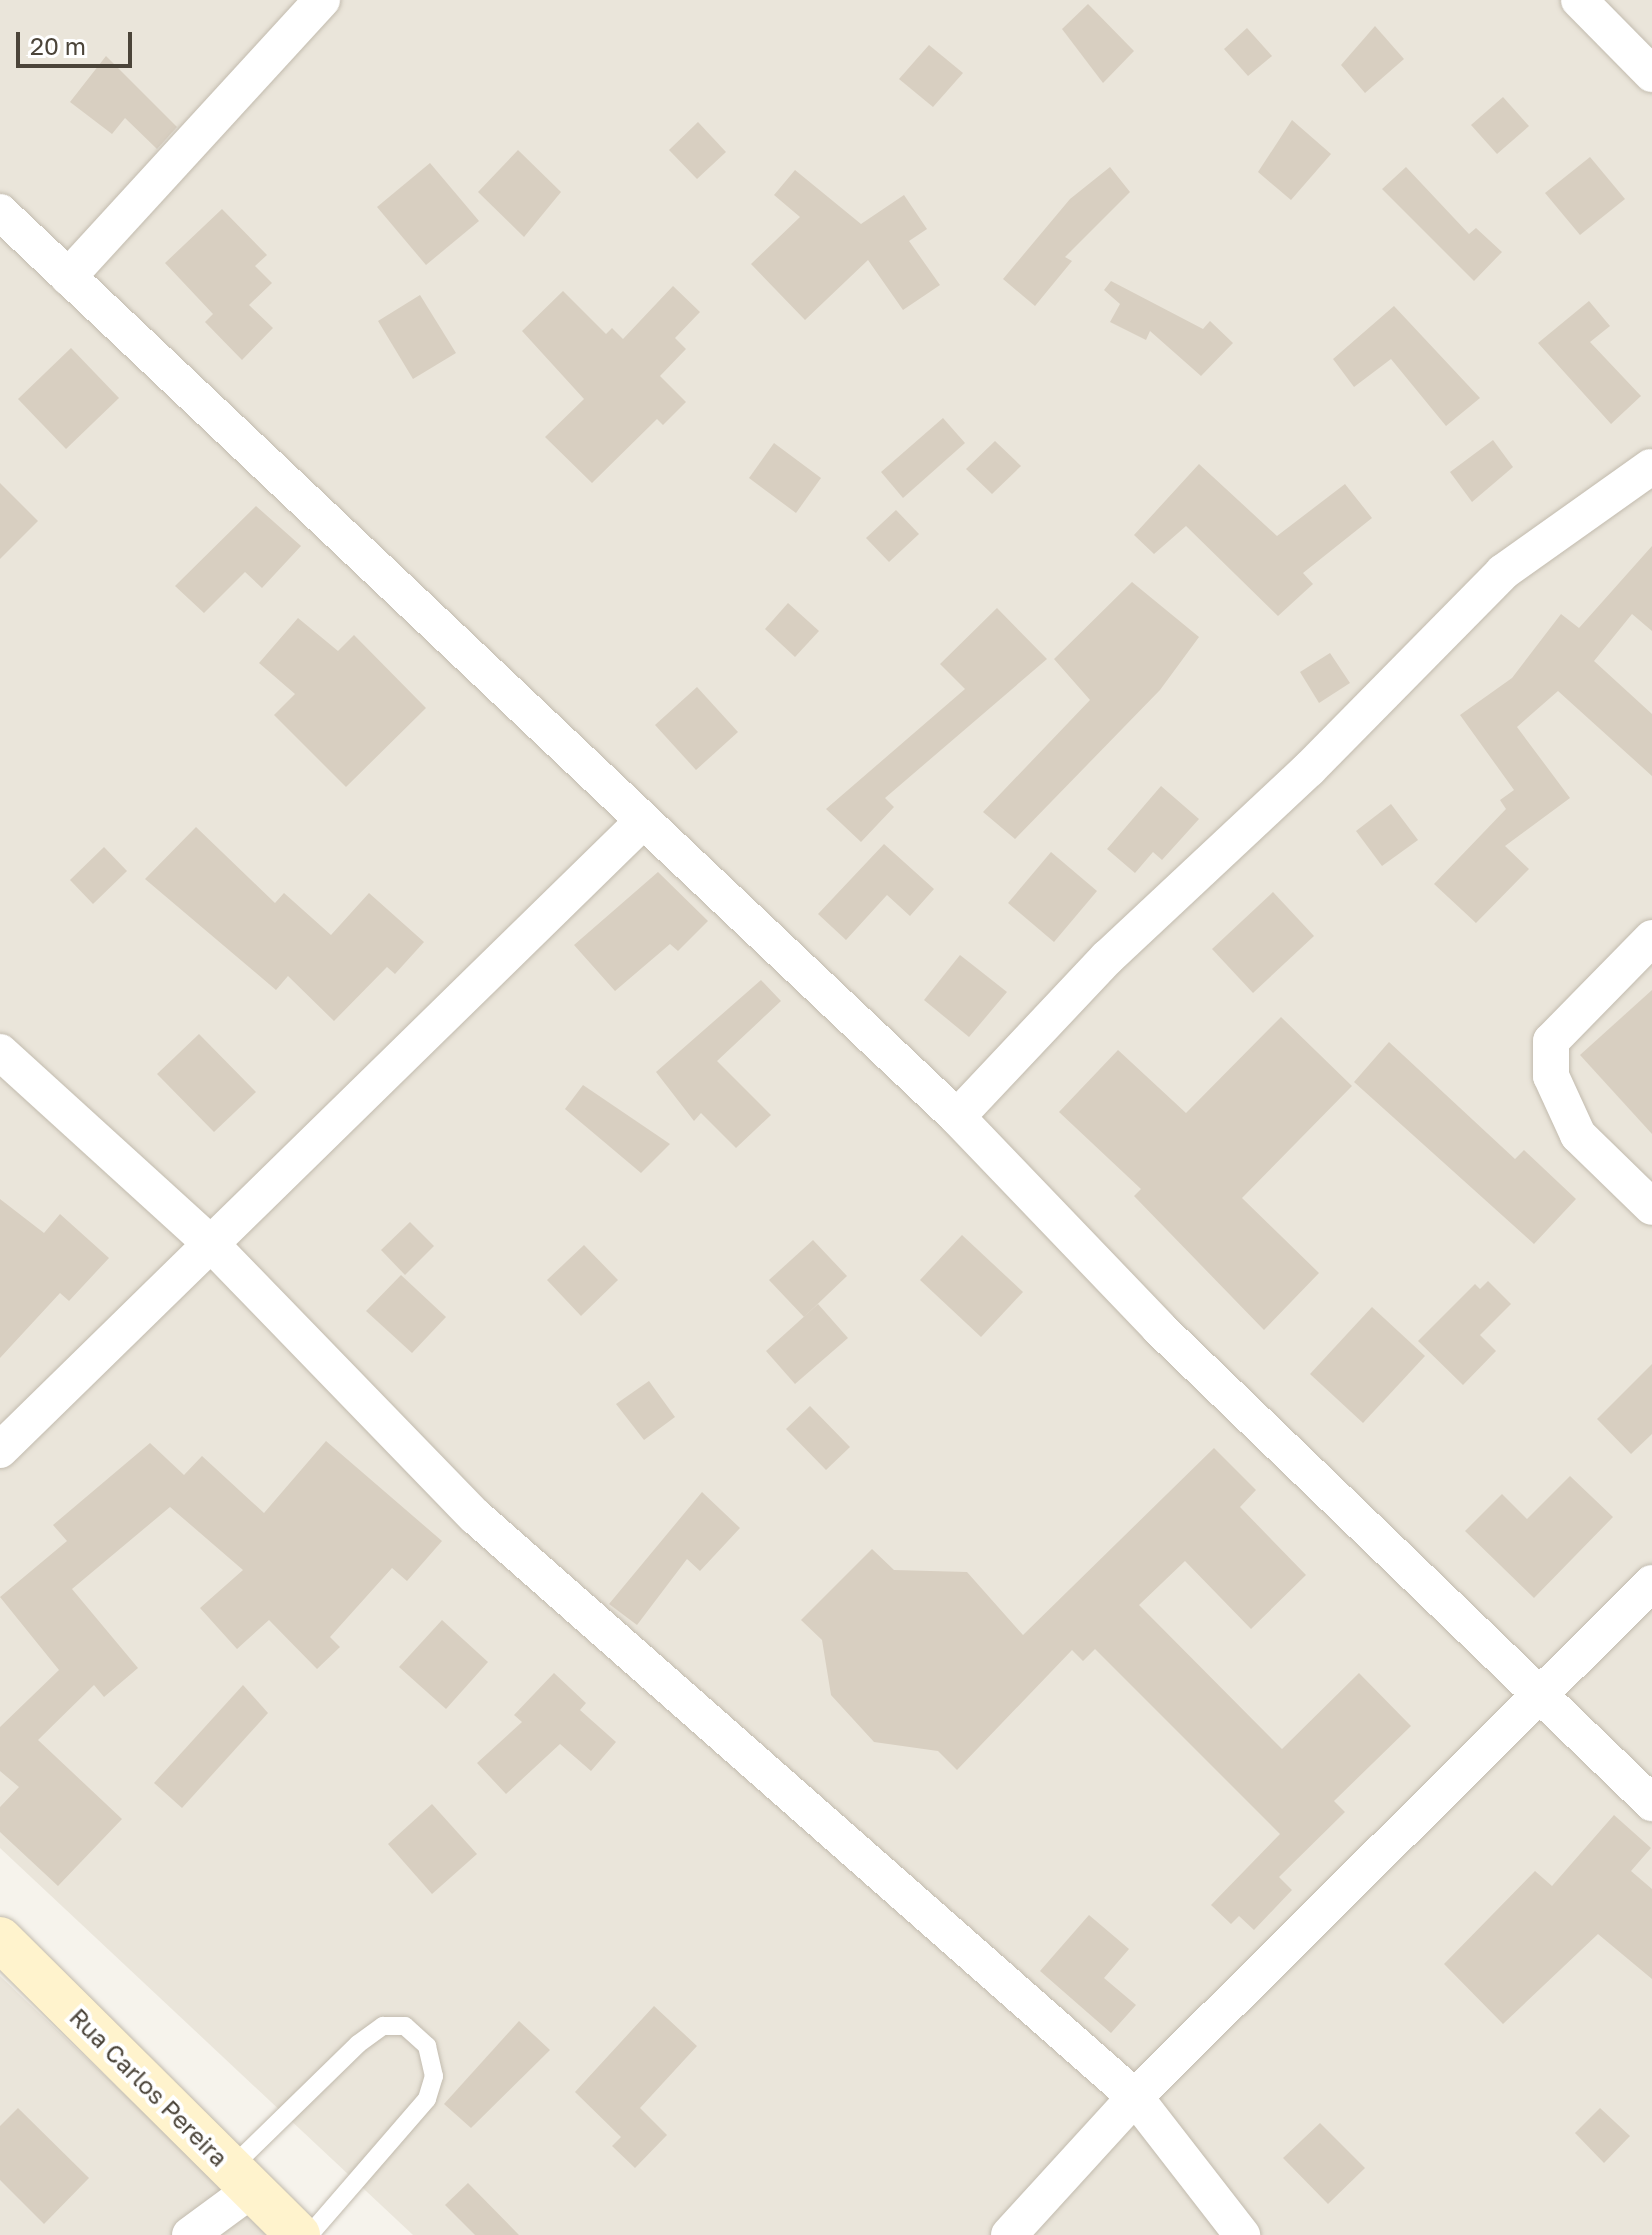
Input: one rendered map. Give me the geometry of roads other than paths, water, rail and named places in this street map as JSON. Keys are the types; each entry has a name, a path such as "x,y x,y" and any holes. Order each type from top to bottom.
{"main road":[{"name":"Rua Carlos Pereira","path":"0,1939 298,2235"}],"street":[{"path":"68,277 322,0"},
{"path":"1579,0 1652,74"},
{"path":"0,212 957,1117 1159,1328 1652,1803"},
{"path":"957,1117 1108,957 1309,769 1503,572 1651,467"},
{"path":"0,1450 643,821"},
{"path":"1652,938 1551,1041 1551,1076 1578,1135 1652,1207"},
{"path":"0,1052 211,1244 476,1517 1135,2097 1242,2235"},
{"path":"1009,2235 1135,2097 1538,1692 1652,1583"},
{"path":"190,2235 241,2179"}],"lane":[{"path":"241,2179 358,2044 383,2026 405,2026 427,2046 434,2076 427,2099 309,2235"}]}
